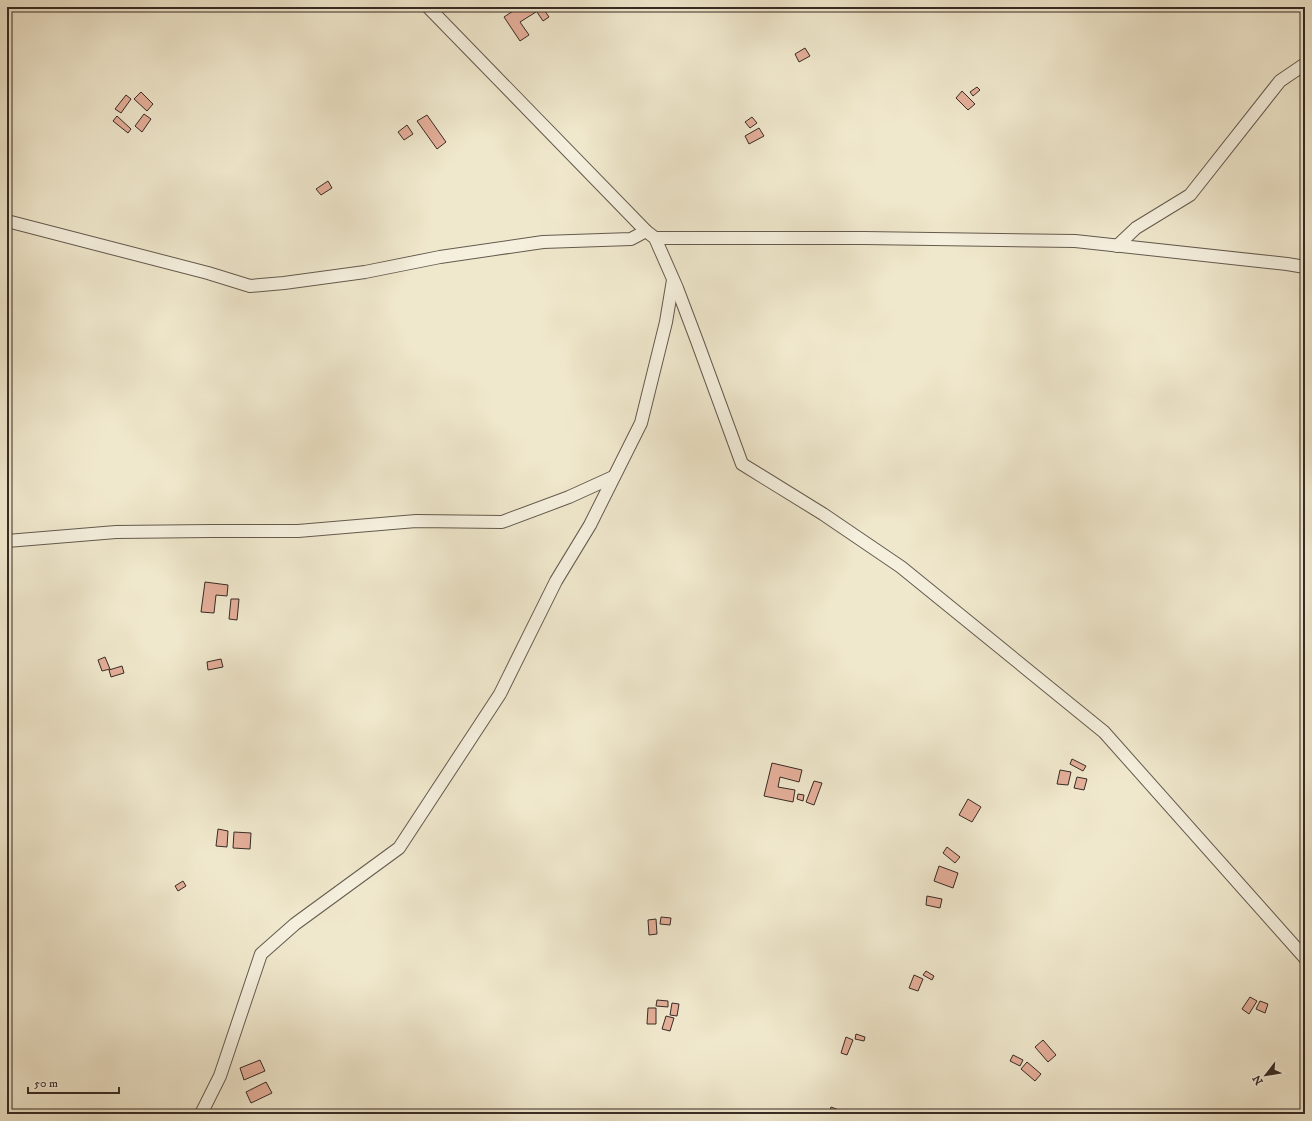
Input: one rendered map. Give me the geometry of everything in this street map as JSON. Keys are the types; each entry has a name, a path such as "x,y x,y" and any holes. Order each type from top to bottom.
{"street":[{"path":"428,7 651,235 673,278 742,464 823,514 901,567 1104,732 1305,958"},
{"path":"1116,246 1136,228 1190,196 1280,81 1305,64"},
{"path":"7,221 250,286 365,272 440,257 543,242 631,239 651,235 1075,241 1305,267"},
{"path":"201,1114 220,1076 261,954 295,924 399,848 500,694 556,581 590,525 641,423 666,322 673,278"},
{"path":"7,541 116,532 298,531 416,521 502,522 569,497 614,477"}],"building":[{"path":"519,7 533,7 536,12 520,22 529,35 520,41 504,17"},
{"path":"543,8 549,17 543,21 537,12"},
{"path":"805,48 810,56 799,62 795,54"},
{"path":"977,87 980,90 973,96 970,92"},
{"path":"962,91 975,104 968,110 956,98"},
{"path":"141,92 153,104 147,111 134,99"},
{"path":"126,95 131,99 121,113 115,109"},
{"path":"144,114 151,119 142,132 135,126"},
{"path":"427,115 446,142 437,149 417,121"},
{"path":"117,116 131,129 128,133 113,121"},
{"path":"752,117 757,123 750,128 745,122"},
{"path":"407,125 413,134 404,140 398,132"},
{"path":"759,128 764,136 749,144 745,136"},
{"path":"328,181 332,188 321,195 316,189"},
{"path":"205,582 228,585 227,596 216,595 214,613 201,612"},
{"path":"7,586 10,586 11,598 7,598"},
{"path":"231,599 239,599 237,620 229,619"},
{"path":"105,657 110,669 102,671 98,660"},
{"path":"221,659 223,667 208,670 207,662"},
{"path":"122,666 124,673 111,677 109,670"},
{"path":"1072,759 1086,766 1083,771 1070,764"},
{"path":"772,763 802,770 799,782 780,777 778,787 795,790 793,802 764,796"},
{"path":"1060,770 1071,772 1068,785 1057,784"},
{"path":"1077,777 1087,779 1084,790 1074,788"},
{"path":"814,781 822,783 814,805 806,802"},
{"path":"798,794 804,795 803,801 797,799"},
{"path":"968,799 981,807 972,822 959,815"},
{"path":"218,829 228,831 227,847 216,846"},
{"path":"234,832 251,833 250,849 233,848"},
{"path":"947,847 960,857 955,863 943,853"},
{"path":"939,866 958,873 953,888 934,881"},
{"path":"183,881 186,886 178,891 175,886"},
{"path":"927,896 942,899 940,908 926,905"},
{"path":"661,917 671,918 670,925 660,924"},
{"path":"656,919 657,934 649,935 648,920"},
{"path":"926,971 934,976 932,980 923,975"},
{"path":"914,975 923,979 918,991 909,988"},
{"path":"1250,997 1257,1001 1249,1014 1242,1009"},
{"path":"657,1000 668,1001 668,1007 656,1006"},
{"path":"1260,1001 1268,1004 1265,1013 1256,1009"},
{"path":"672,1003 679,1004 677,1016 670,1015"},
{"path":"648,1008 656,1008 656,1024 647,1024"},
{"path":"666,1016 674,1018 670,1031 662,1029"},
{"path":"856,1034 865,1037 864,1041 855,1039"},
{"path":"846,1037 853,1040 847,1055 841,1053"},
{"path":"1043,1040 1056,1055 1048,1062 1035,1047"},
{"path":"1013,1055 1023,1060 1020,1066 1010,1061"},
{"path":"260,1060 265,1071 244,1080 240,1068"},
{"path":"1027,1062 1041,1074 1035,1081 1021,1069"},
{"path":"266,1082 272,1093 251,1103 246,1092"},
{"path":"831,1107 839,1110 837,1114 829,1114"}]}
